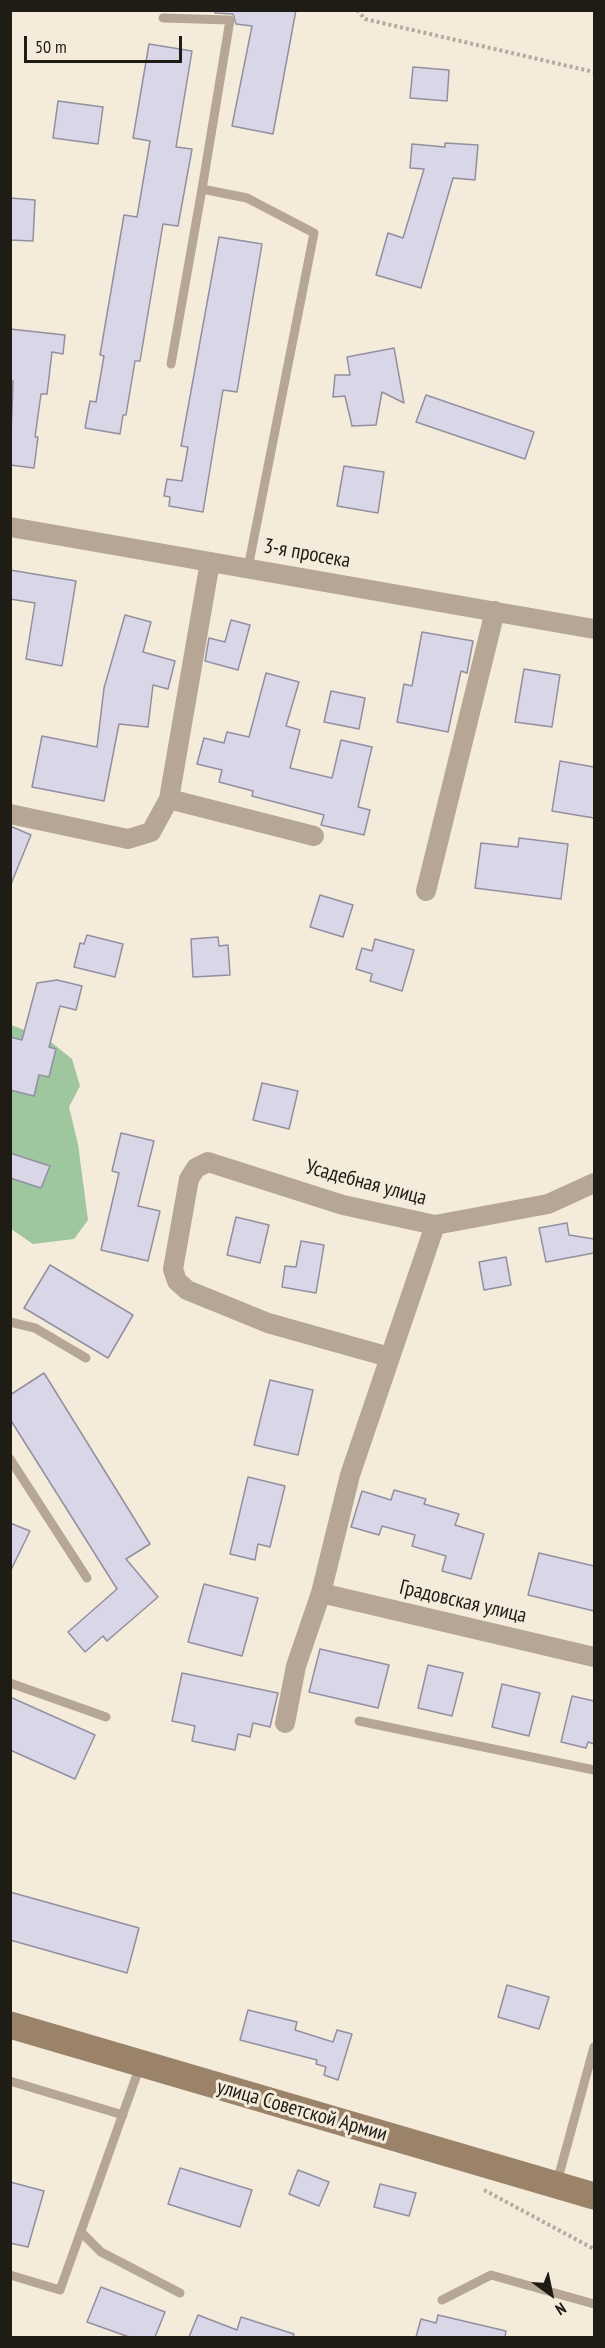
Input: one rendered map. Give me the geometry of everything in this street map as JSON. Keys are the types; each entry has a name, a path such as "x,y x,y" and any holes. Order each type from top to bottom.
{"street":[{"name":"3-я просека","path":"10,527 594,629"},
{"path":"10,814 128,839 151,832 169,799 210,562"},
{"path":"426,891 495,611"},
{"path":"169,799 314,836"},
{"name":"Усадебная улица","path":"389,1357 268,1323 187,1290 177,1281 173,1269 189,1179 196,1168 208,1162 344,1205 435,1225 548,1204 594,1183"},
{"path":"285,1723 297,1666 321,1593 350,1475 435,1225"},
{"name":"Градовская улица","path":"321,1593 594,1657"},
{"name":"улица Советской Армии","path":"10,2025 594,2196"}],"lane":[{"path":"164,18 230,20 171,364"},
{"path":"202,189 247,198 314,233 248,568"},
{"path":"10,1322 35,1328 86,1358"},
{"path":"10,1459 87,1578"},
{"path":"10,1683 106,1717"},
{"path":"359,1721 594,1770"},
{"path":"557,2184 594,2047"},
{"path":"10,2275 60,2290 141,2064"},
{"path":"10,2081 123,2115"},
{"path":"81,2232 101,2252 180,2293"},
{"path":"442,2300 491,2275 594,2304"}],"path":[{"path":"357,10 364,19 594,72"}],"green space":[{"path":"11,1025 46,1038 72,1059 80,1086 69,1107 78,1144 88,1220 74,1239 33,1244 11,1229"}],"building":[{"path":"216,10 296,10 273,134 232,126 252,26 236,24 233,14 215,13"},
{"path":"149,44 192,51 176,147 192,149 178,226 163,224 140,361 135,361 126,415 123,415 120,434 85,428 90,401 96,402 104,356 100,355 124,215 137,217 150,141 133,138"},
{"path":"413,67 449,70 447,101 410,98"},
{"path":"58,101 103,107 98,144 53,138"},
{"path":"445,143 478,145 475,180 453,178 421,288 376,275 388,233 403,238 424,169 410,168 412,144 445,147"},
{"path":"10,198 35,200 33,241 10,240"},
{"path":"219,237 262,244 237,392 223,390 203,512 169,506 170,497 164,496 167,479 182,481 188,447 181,446"},
{"path":"10,329 65,335 63,354 52,352 47,394 41,394 35,437 38,437 34,468 10,465 13,381 10,380"},
{"path":"394,348 404,403 382,392 376,425 352,426 345,396 333,397 335,375 350,375 347,357"},
{"path":"426,395 534,432 525,459 416,422"},
{"path":"344,466 384,472 378,513 337,506"},
{"path":"10,570 76,581 62,666 26,659 35,603 10,599"},
{"path":"125,615 151,622 143,652 175,661 168,689 153,685 148,727 119,724 104,801 32,787 42,736 97,747 104,688"},
{"path":"231,620 250,625 238,670 205,661 209,638 225,642"},
{"path":"422,632 473,641 467,673 461,671 448,732 397,722 404,684 412,686"},
{"path":"524,669 560,675 552,727 515,722"},
{"path":"266,673 299,682 286,726 300,730 290,768 332,778 341,740 372,747 358,807 370,810 364,835 321,825 324,815 252,796 253,791 219,782 222,770 197,764 204,738 224,743 227,732 249,737"},
{"path":"331,691 365,698 359,729 324,722"},
{"path":"560,761 594,767 594,818 552,811"},
{"path":"10,826 31,835 11,884 10,884"},
{"path":"519,838 568,844 561,899 475,888 481,843 518,847"},
{"path":"320,895 353,905 343,937 310,927"},
{"path":"87,935 123,944 115,977 74,967 80,943 84,944"},
{"path":"218,937 219,946 228,945 230,975 193,977 191,939"},
{"path":"375,939 414,950 402,991 370,981 372,974 356,969 362,948 372,951"},
{"path":"57,980 82,986 76,1010 60,1006 49,1047 56,1049 49,1077 39,1075 34,1096 10,1090 10,1037 22,1040 37,983"},
{"path":"262,1083 298,1091 289,1129 253,1120"},
{"path":"121,1133 154,1141 138,1206 160,1211 148,1261 101,1250 119,1173 112,1171"},
{"path":"10,1153 50,1166 41,1188 10,1178"},
{"path":"236,1217 269,1225 260,1263 227,1255"},
{"path":"567,1223 569,1235 594,1239 594,1253 546,1262 539,1228"},
{"path":"301,1241 324,1245 316,1293 282,1287 285,1266 296,1267"},
{"path":"506,1257 511,1285 484,1290 479,1262"},
{"path":"50,1265 133,1315 108,1358 24,1308"},
{"path":"44,1373 150,1544 126,1559 158,1597 107,1641 103,1636 85,1652 68,1632 117,1589 10,1419 10,1395"},
{"path":"270,1380 313,1390 298,1455 254,1445"},
{"path":"248,1477 285,1486 270,1547 258,1544 255,1560 230,1554"},
{"path":"394,1490 426,1499 424,1504 459,1514 455,1525 484,1534 471,1579 442,1571 446,1556 412,1546 415,1535 382,1526 379,1535 351,1527 362,1491 391,1500"},
{"path":"10,1523 30,1531 10,1572"},
{"path":"539,1553 594,1566 594,1611 528,1595"},
{"path":"204,1584 258,1598 242,1656 188,1642"},
{"path":"320,1649 389,1665 378,1708 309,1692"},
{"path":"428,1665 463,1673 452,1716 418,1708"},
{"path":"182,1673 278,1693 270,1727 253,1723 250,1737 238,1734 235,1750 192,1741 195,1726 172,1721"},
{"path":"502,1684 540,1693 529,1736 492,1727"},
{"path":"572,1696 594,1701 594,1744 588,1742 586,1748 561,1742"},
{"path":"10,1697 95,1735 75,1779 10,1750"},
{"path":"10,1892 139,1928 127,1973 10,1940"},
{"path":"507,1985 549,1997 539,2029 498,2017"},
{"path":"248,2010 297,2022 295,2030 333,2042 337,2030 352,2034 338,2080 324,2075 326,2067 316,2064 317,2060 240,2040"},
{"path":"180,2168 252,2190 240,2227 168,2204"},
{"path":"298,2170 329,2182 319,2206 289,2194"},
{"path":"10,2182 44,2191 28,2247 10,2243"},
{"path":"380,2184 416,2193 409,2216 374,2207"},
{"path":"101,2287 165,2312 155,2337 129,2337 87,2322"},
{"path":"198,2315 237,2330 241,2317 294,2334 293,2337 189,2337"},
{"path":"438,2315 506,2331 505,2337 416,2337 421,2319 436,2323"}]}
